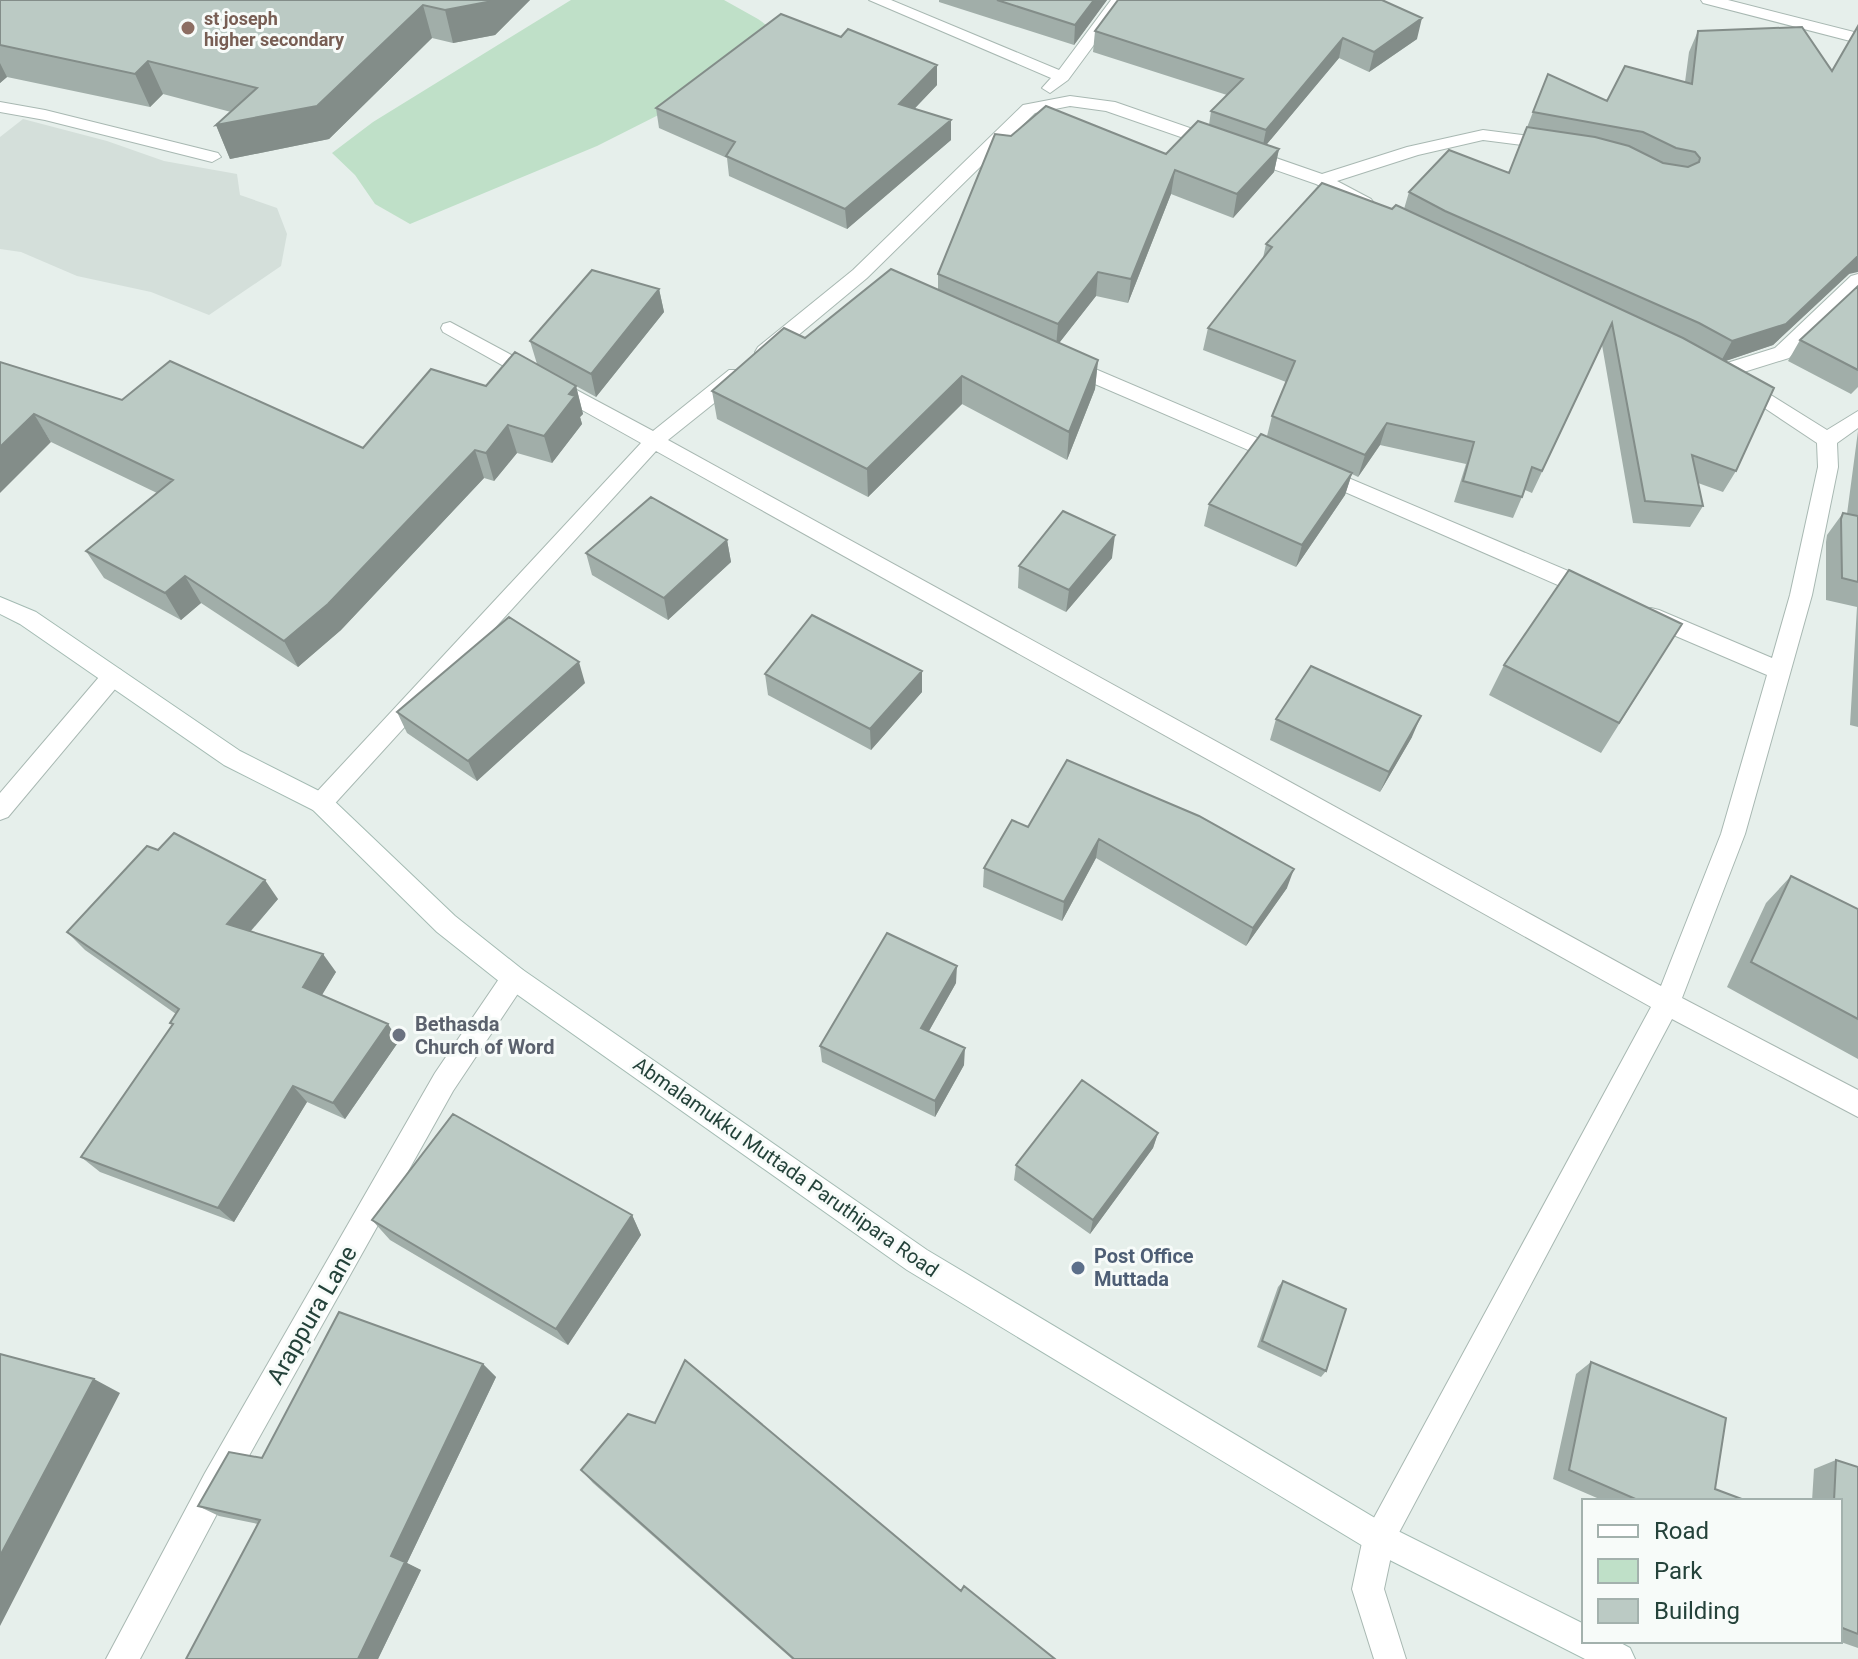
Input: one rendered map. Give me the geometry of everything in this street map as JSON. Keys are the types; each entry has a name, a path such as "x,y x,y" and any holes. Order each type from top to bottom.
{"street":[{"path":"877,0 1062,77"},
{"path":"321,803 655,440 867,278 1062,77 1119,0"},
{"path":"1709,0 1858,38"},
{"path":"1029,109 1070,101 1109,106 1322,180 1390,217"},
{"path":"0,107 45,115 212,157"},
{"path":"1322,180 1413,151 1483,135 1569,146"},
{"path":"1827,440 1792,415 1712,369 1782,353 1858,280"},
{"path":"450,328 1667,1003 1858,1104"},
{"path":"1049,356 1777,670"},
{"path":"1827,440 1858,418"},
{"path":"1390,1659 1368,1589 1379,1538 1667,1003 1733,834 1777,670 1801,595 1828,467 1827,440"},
{"name":"Abmalamukku Muttada Paruthipara Road","path":"0,605 28,618 232,758 321,803 446,924 514,978 917,1260 1379,1538 1582,1640"},
{"path":"0,810 113,676"},
{"name":"Arappura Lane","path":"122,1659 216,1484 444,1082 514,978"},
{"name":"Abmalamukku Muttada Paruthipara Road","path":"1587,1643 1619,1659"}],"shaded area":[{"path":"23,119 107,141 164,161 237,174 240,195 277,208 287,234 281,266 209,315 151,292 77,276 21,252 0,249 0,137"}],"green space":[{"path":"571,0 724,0 790,42 704,92 597,146 410,224 375,204 355,175 332,153 373,122"}],"building":[{"path":"0,0 489,0 445,10 423,5 317,106 216,125 257,88 148,61 135,74 0,45"},
{"path":"997,0 1094,0 1075,25"},
{"path":"1118,0 1382,0 1422,18 1374,52 1343,38 1266,130 1211,111 1243,79 1095,31"},
{"path":"781,14 841,37 848,29 937,65 899,104 951,120 845,209 726,156 735,142 656,108"},
{"path":"1858,26 1858,256 1786,324 1732,341 1699,323 1445,211 1409,192 1449,150 1509,173 1527,127 1595,137 1629,146 1663,163 1688,167 1699,162 1700,158 1695,152 1676,148 1643,132 1533,112 1548,74 1607,101 1625,66 1692,84 1698,31 1802,27 1832,71"},
{"path":"1046,106 1166,154 1198,121 1279,149 1237,194 1175,170 1131,279 1098,272 1058,324 938,274 995,134 1011,136"},
{"path":"1322,183 1392,209 1396,205 1683,338 1774,388 1736,471 1692,455 1703,506 1645,501 1612,323 1542,471 1532,467 1522,497 1463,481 1474,442 1387,423 1365,455 1272,416 1295,361 1208,328 1272,247 1266,244"},
{"path":"891,269 1098,360 1069,432 962,376 867,469 712,391 784,328 805,338"},
{"path":"592,270 659,289 591,374 530,341"},
{"path":"1858,286 1858,370 1800,340"},
{"path":"515,352 576,386 569,394 575,396 544,436 508,425 486,453 475,450 328,604 284,641 185,576 165,593 86,551 173,480 34,414 0,447 0,362 122,400 170,361 363,448 431,369 486,386"},
{"path":"1261,434 1352,473 1302,545 1209,504"},
{"path":"651,497 727,540 664,598 586,553"},
{"path":"1063,511 1115,535 1069,590 1019,566"},
{"path":"1843,513 1858,516 1858,582 1842,578"},
{"path":"1569,570 1682,624 1619,723 1504,665"},
{"path":"812,615 922,671 870,729 765,674"},
{"path":"509,617 579,662 468,761 397,712"},
{"path":"1311,666 1421,716 1389,772 1276,719"},
{"path":"1067,760 1199,816 1294,869 1253,928 1099,839 1064,902 984,868 1012,820 1028,827"},
{"path":"174,833 265,880 227,924 323,954 303,987 388,1024 333,1103 293,1086 218,1208 81,1157 173,1024 170,1023 179,1009 67,932 147,846 158,850"},
{"path":"1791,876 1858,909 1858,1019 1751,962"},
{"path":"887,933 957,966 921,1028 965,1048 935,1101 820,1046"},
{"path":"1082,1080 1158,1133 1093,1220 1016,1165"},
{"path":"453,1114 632,1215 556,1329 372,1220"},
{"path":"1283,1281 1346,1309 1326,1371 1262,1341"},
{"path":"339,1312 483,1364 391,1556 405,1562 358,1659 186,1659 260,1520 198,1506 229,1452 262,1458"},
{"path":"0,1354 94,1379 0,1556"},
{"path":"685,1360 961,1591 964,1586 1055,1659 794,1659 581,1470 628,1414 655,1423"},
{"path":"1591,1362 1726,1418 1715,1489 1742,1499 1635,1499 1569,1470"},
{"path":"1836,1460 1858,1467 1858,1634 1842,1628 1842,1499 1834,1499"}],"place":[{"name":"st joseph higher secondary","path":"188,28"},
{"name":"Bethasda Church of Word","path":"399,1035"},
{"name":"Post Office Muttada","path":"1078,1268"}]}
